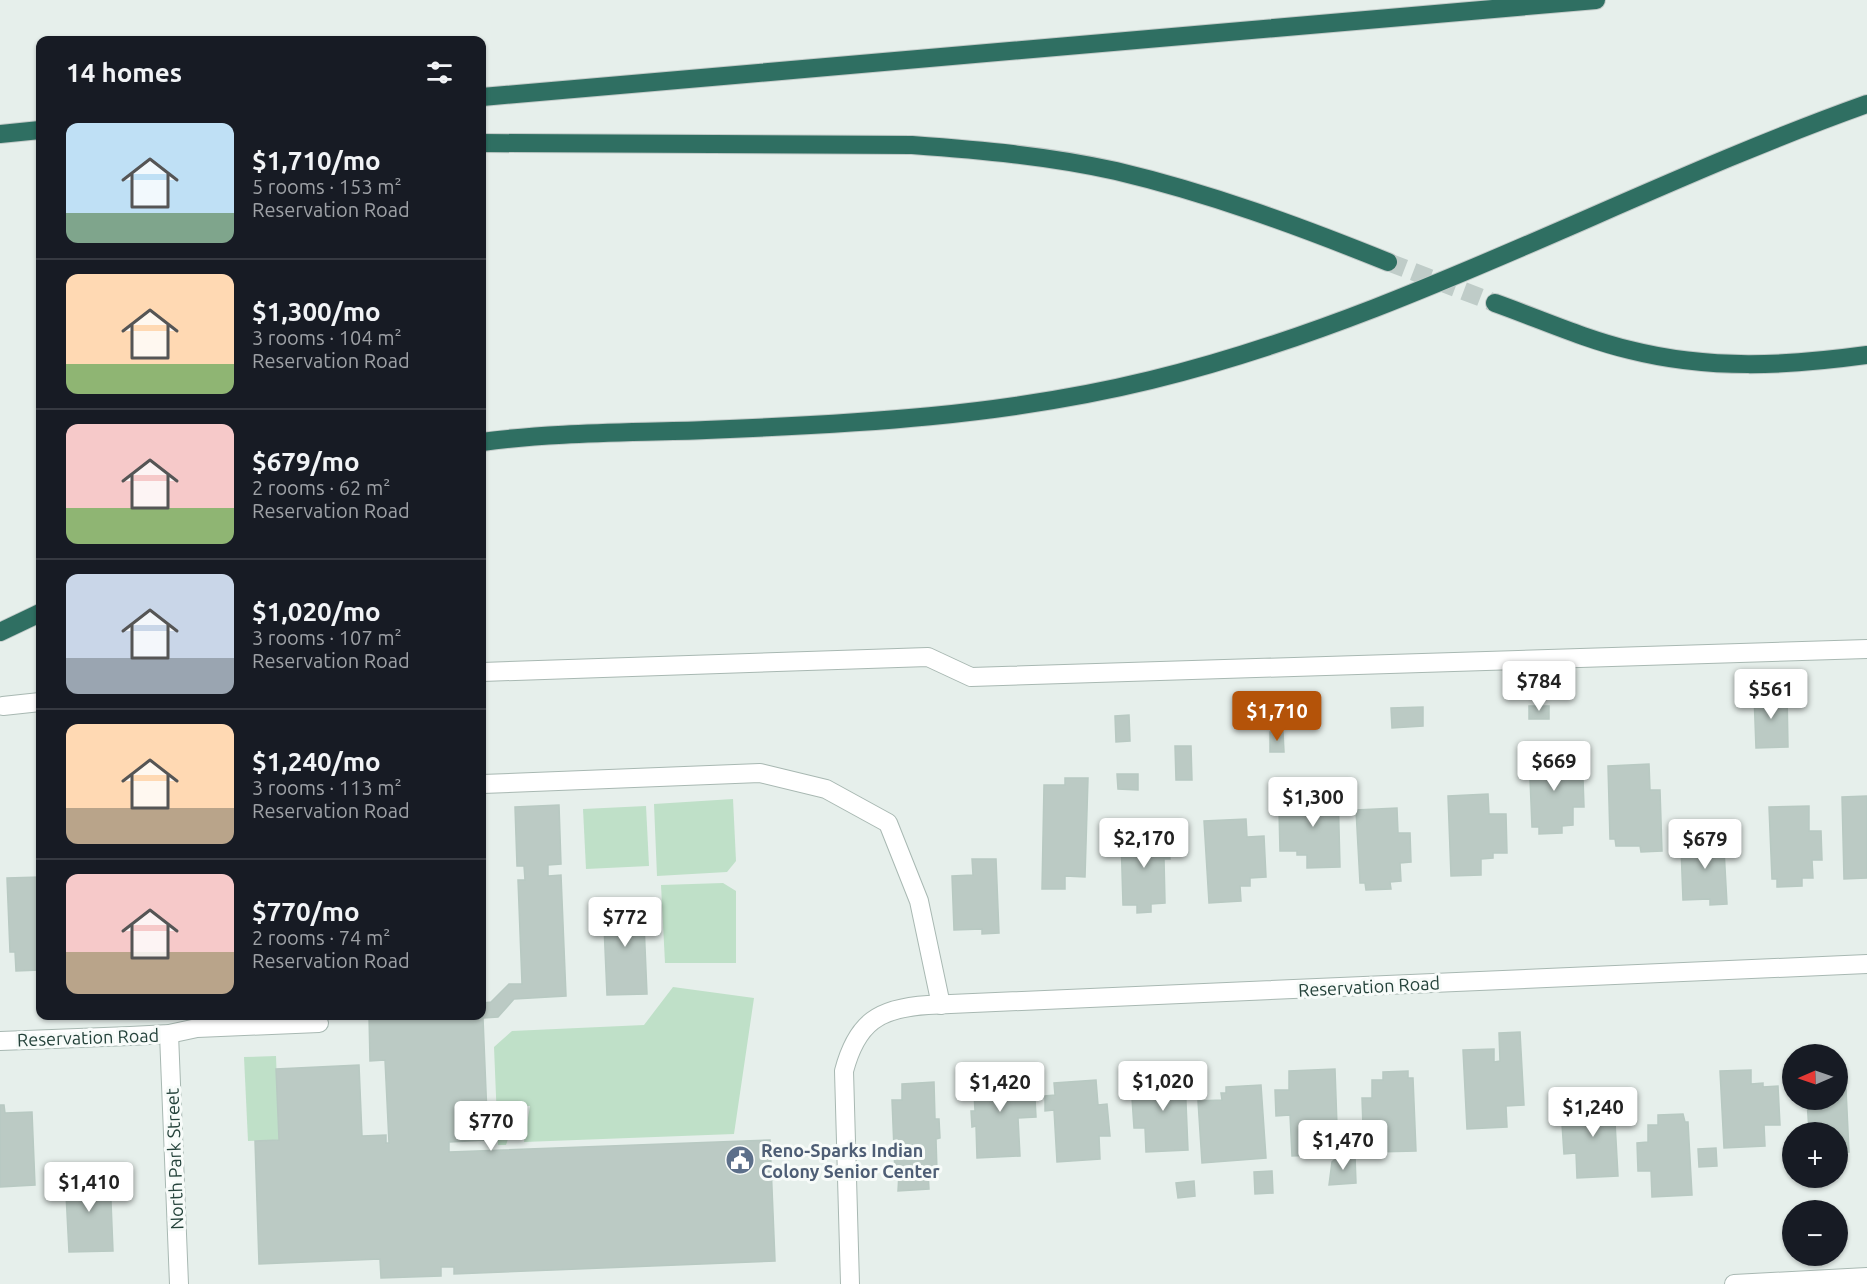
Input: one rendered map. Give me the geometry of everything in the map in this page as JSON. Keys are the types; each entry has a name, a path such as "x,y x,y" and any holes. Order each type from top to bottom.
{"highway":[{"path":"486,97 1596,0"},
{"path":"486,442 569,435 914,420 1056,400 1150,381 1241,356 1358,316 1713,163 1867,104"},
{"path":"0,134 36,130"},
{"path":"486,143 912,145 1005,153 1114,171 1176,186 1313,231 1388,262"},
{"path":"1495,303 1629,350 1692,362 1773,365 1867,355"},
{"path":"0,632 36,615"}],"street":[{"path":"486,672 928,657 971,677 1867,649"},
{"path":"3,706 36,702"},
{"path":"486,784 760,773 826,789 888,823 919,901 941,1005"},
{"name":"Reservation Road","path":"850,1284 844,1071 849,1050 862,1030 873,1019 888,1011 941,1005 1867,964"},
{"name":"Reservation Road","path":"0,1041 169,1034 196,1028 319,1023"},
{"name":"North Park Street","path":"169,1034 179,1284"},
{"path":"1734,1284 1867,1277"}],"green space":[{"path":"733,799 736,861 727,872 657,876 654,804"},
{"path":"646,806 649,866 586,869 583,809"},
{"path":"723,883 736,891 736,963 665,963 661,885"},
{"path":"673,987 754,998 734,1134 524,1142 530,1106 519,1106 506,1145 498,1145 494,1047 512,1031 644,1025"},
{"path":"276,1056 279,1140 248,1141 244,1057"}],"building":[{"path":"1787,693 1788,747 1756,748 1754,694"},
{"path":"1529,706 1549,706 1549,719 1529,719"},
{"path":"1423,707 1423,726 1392,728 1391,708"},
{"path":"1129,715 1130,741 1116,742 1115,716"},
{"path":"1270,732 1283,732 1284,752 1270,752"},
{"path":"1175,746 1191,746 1192,780 1176,780"},
{"path":"1570,753 1570,778 1583,778 1584,807 1573,807 1573,825 1562,826 1562,833 1539,834 1539,827 1532,827 1529,754"},
{"path":"1649,764 1650,790 1660,790 1662,851 1641,852 1640,846 1616,846 1615,839 1610,839 1608,766"},
{"path":"1117,774 1138,774 1138,790 1118,789"},
{"path":"1065,778 1088,778 1085,877 1065,876 1065,889 1042,889 1044,785 1065,785"},
{"path":"1338,789 1340,867 1307,868 1307,855 1297,855 1297,851 1280,851 1279,811 1296,810 1295,790"},
{"path":"1488,794 1489,814 1506,814 1507,853 1493,853 1493,858 1481,859 1481,875 1451,876 1448,796"},
{"path":"1867,796 1867,878 1844,879 1842,797"},
{"path":"559,805 561,864 548,865 548,876 561,875 566,996 514,999 498,1017 486,1018 486,1003 491,1002 509,984 522,984 518,880 525,880 524,866 517,866 515,807"},
{"path":"1809,806 1809,831 1821,831 1822,860 1812,860 1813,878 1802,878 1802,886 1777,887 1777,879 1772,879 1769,807"},
{"path":"1397,808 1398,833 1410,833 1411,862 1400,863 1401,881 1390,882 1391,889 1366,890 1365,883 1360,883 1356,810"},
{"path":"1246,819 1247,837 1264,836 1266,877 1250,878 1250,886 1240,886 1241,901 1209,903 1204,821"},
{"path":"1154,827 1154,834 1164,833 1164,849 1169,849 1170,859 1164,859 1165,903 1151,904 1151,912 1137,913 1137,905 1123,905 1121,836 1135,835 1134,828"},
{"path":"1723,831 1727,904 1710,905 1710,899 1683,900 1681,847 1701,847 1700,833"},
{"path":"972,859 996,859 999,933 982,934 982,929 954,930 952,876 973,875"},
{"path":"36,877 36,970 16,971 15,952 10,952 7,878"},
{"path":"643,900 647,994 607,995 603,902"},
{"path":"369,1020 483,1020 488,1140 449,1142 449,1152 770,1140 775,1261 454,1274 454,1267 441,1267 441,1276 381,1278 380,1259 259,1264 255,1141 279,1140 276,1069 359,1065 362,1136 386,1135 386,1143 389,1143 385,1060 370,1061"},
{"path":"1520,1032 1524,1105 1506,1106 1507,1127 1467,1129 1463,1050 1494,1049 1494,1062 1500,1061 1499,1033"},
{"path":"1335,1069 1338,1154 1292,1156 1290,1115 1276,1116 1275,1090 1289,1090 1289,1071"},
{"path":"1179,1070 1180,1079 1185,1079 1188,1150 1146,1152 1145,1128 1134,1128 1132,1098 1144,1097 1143,1079 1155,1078 1155,1071"},
{"path":"1751,1070 1751,1084 1763,1083 1763,1087 1778,1086 1780,1125 1764,1125 1765,1146 1724,1148 1720,1071"},
{"path":"1006,1071 1007,1083 1034,1080 1036,1117 1018,1118 1020,1156 977,1158 976,1126 972,1127 971,1111 975,1111 973,1072"},
{"path":"1408,1071 1408,1078 1413,1078 1416,1151 1376,1152 1375,1127 1363,1127 1362,1098 1372,1098 1372,1080 1383,1080 1383,1072"},
{"path":"1096,1080 1098,1105 1107,1104 1110,1136 1099,1136 1100,1159 1057,1162 1054,1110 1045,1111 1045,1096 1055,1095 1054,1083"},
{"path":"934,1082 935,1119 939,1119 940,1138 936,1139 937,1171 928,1171 929,1189 898,1191 899,1173 895,1174 892,1100 902,1100 902,1084"},
{"path":"1261,1085 1266,1158 1202,1163 1198,1101 1222,1100 1221,1093 1226,1093 1226,1087"},
{"path":"1608,1096 1609,1104 1614,1104 1618,1176 1577,1178 1576,1153 1564,1154 1562,1124 1574,1124 1573,1106 1585,1105 1584,1097"},
{"path":"0,1105 4,1105 5,1113 32,1112 35,1185 0,1187"},
{"path":"1808,1110 1847,1110 1848,1122 1808,1122"},
{"path":"1683,1114 1685,1122 1688,1122 1692,1195 1652,1197 1651,1171 1638,1171 1637,1143 1648,1142 1648,1125 1658,1125 1658,1115"},
{"path":"1716,1148 1717,1166 1699,1167 1698,1149"},
{"path":"1339,1156 1355,1156 1356,1183 1329,1185 1332,1162"},
{"path":"1272,1171 1273,1193 1255,1194 1254,1172"},
{"path":"83,1173 84,1177 110,1177 113,1251 69,1252 65,1174"},
{"path":"1194,1181 1195,1196 1178,1198 1176,1183"}],"tunnel":[{"path":"1388,262 1495,303"}],"place":[{"name":"Reno-Sparks Indian Colony Senior Center","path":"740,1160"}]}
